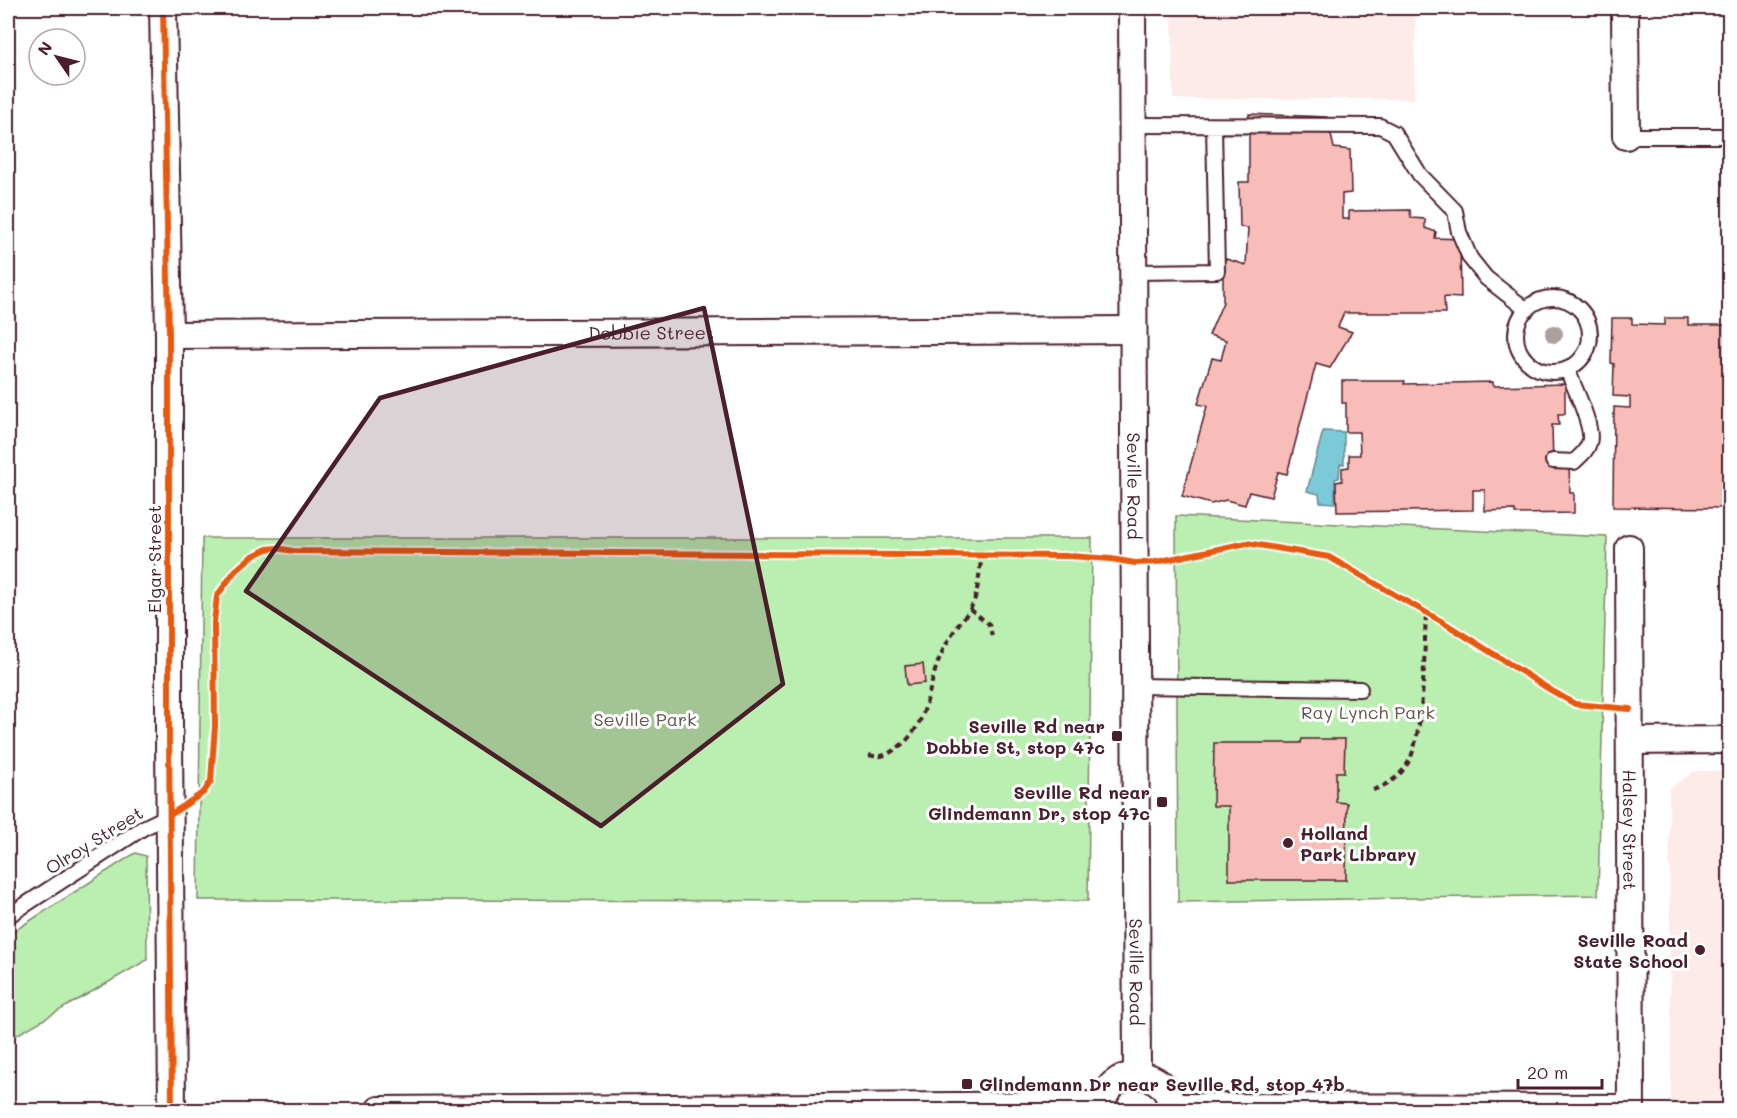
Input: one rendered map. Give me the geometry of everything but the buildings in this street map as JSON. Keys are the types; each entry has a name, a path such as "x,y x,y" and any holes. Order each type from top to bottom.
{"street":[{"name":"Elgar Street","path":"163,8 169,335 172,1110"},
{"name":"Seville Road","path":"1132,8 1137,1075"},
{"path":"1625,8 1626,136"},
{"name":"Dobbie Street","path":"169,335 1133,330"},
{"name":"Halsey Street","path":"1629,548 1631,1109"},
{"path":"1630,741 1730,740"},
{"path":"380,1110 1102,1108 1105,1095 1110,1087 1127,1076 1137,1075 1146,1076 1164,1088 1169,1097 1171,1109 1631,1109"}],"lane":[{"path":"1132,125 1380,126 1394,133 1420,175 1455,211 1459,232 1470,258 1486,278 1527,310"},
{"path":"1134,272 1217,272 1214,126"},
{"path":"1626,136 1730,136"},
{"path":"1551,298 1564,299 1584,314 1589,326 1590,338 1587,351 1580,361 1567,369 1548,372 1527,361 1520,352 1517,329 1521,318 1539,301 1551,298"},
{"path":"1553,461 1574,462 1584,453 1590,441 1588,424 1567,369"},
{"path":"1135,686 1360,689"},
{"name":"Olroy Street","path":"8,916 143,828 170,815"}],"path":[{"path":"970,555 993,556"},
{"path":"869,755 877,758 892,752 906,742 917,728 926,708 931,682 941,656 956,628 974,602 982,555"},
{"path":"1416,608 1436,619"},
{"path":"970,609 989,624 992,636"},
{"path":"1372,790 1388,785 1401,772 1407,765 1416,740 1426,613"}],"highlighted area":[{"path":"704,308 783,684 601,826 246,591 380,398"}],"shaded area":[{"path":"1172,8 1416,8 1414,99 1173,99"},
{"name":"Seville Road State School","path":"1694,771 1729,771 1729,1110 1671,1110 1669,789"}],"green space":[{"name":"Ray Lynch Park","path":"1176,516 1607,537 1598,895 1178,902"},
{"name":"Seville Park","path":"202,538 1092,538 1088,901 198,900"},
{"path":"135,853 146,856 147,960 8,1040 8,935"}],"water":[{"path":"1323,431 1344,432 1344,464 1340,464 1339,478 1335,479 1335,503 1320,502 1319,494 1307,491"}],"cycle path":[{"path":"163,8 169,335 172,1110"},
{"path":"170,815 204,792 211,781 215,726 214,622 217,596 235,571 251,557 267,549 277,548 293,551 1070,556 1135,563 1156,562 1247,543 1329,557 1446,624 1575,704 1630,709"}],"place":[{"name":"Seville Rd near Dobbie St, stop 47c","path":"1117,736"},
{"name":"Seville Rd near Glindemann Dr, stop 47c","path":"1162,802"},
{"name":"Holland Park Library","path":"1288,843"},
{"name":"Seville Road State School","path":"1700,950"},
{"name":"Glindemann Dr near Seville Rd, stop 47b","path":"967,1084"}]}
